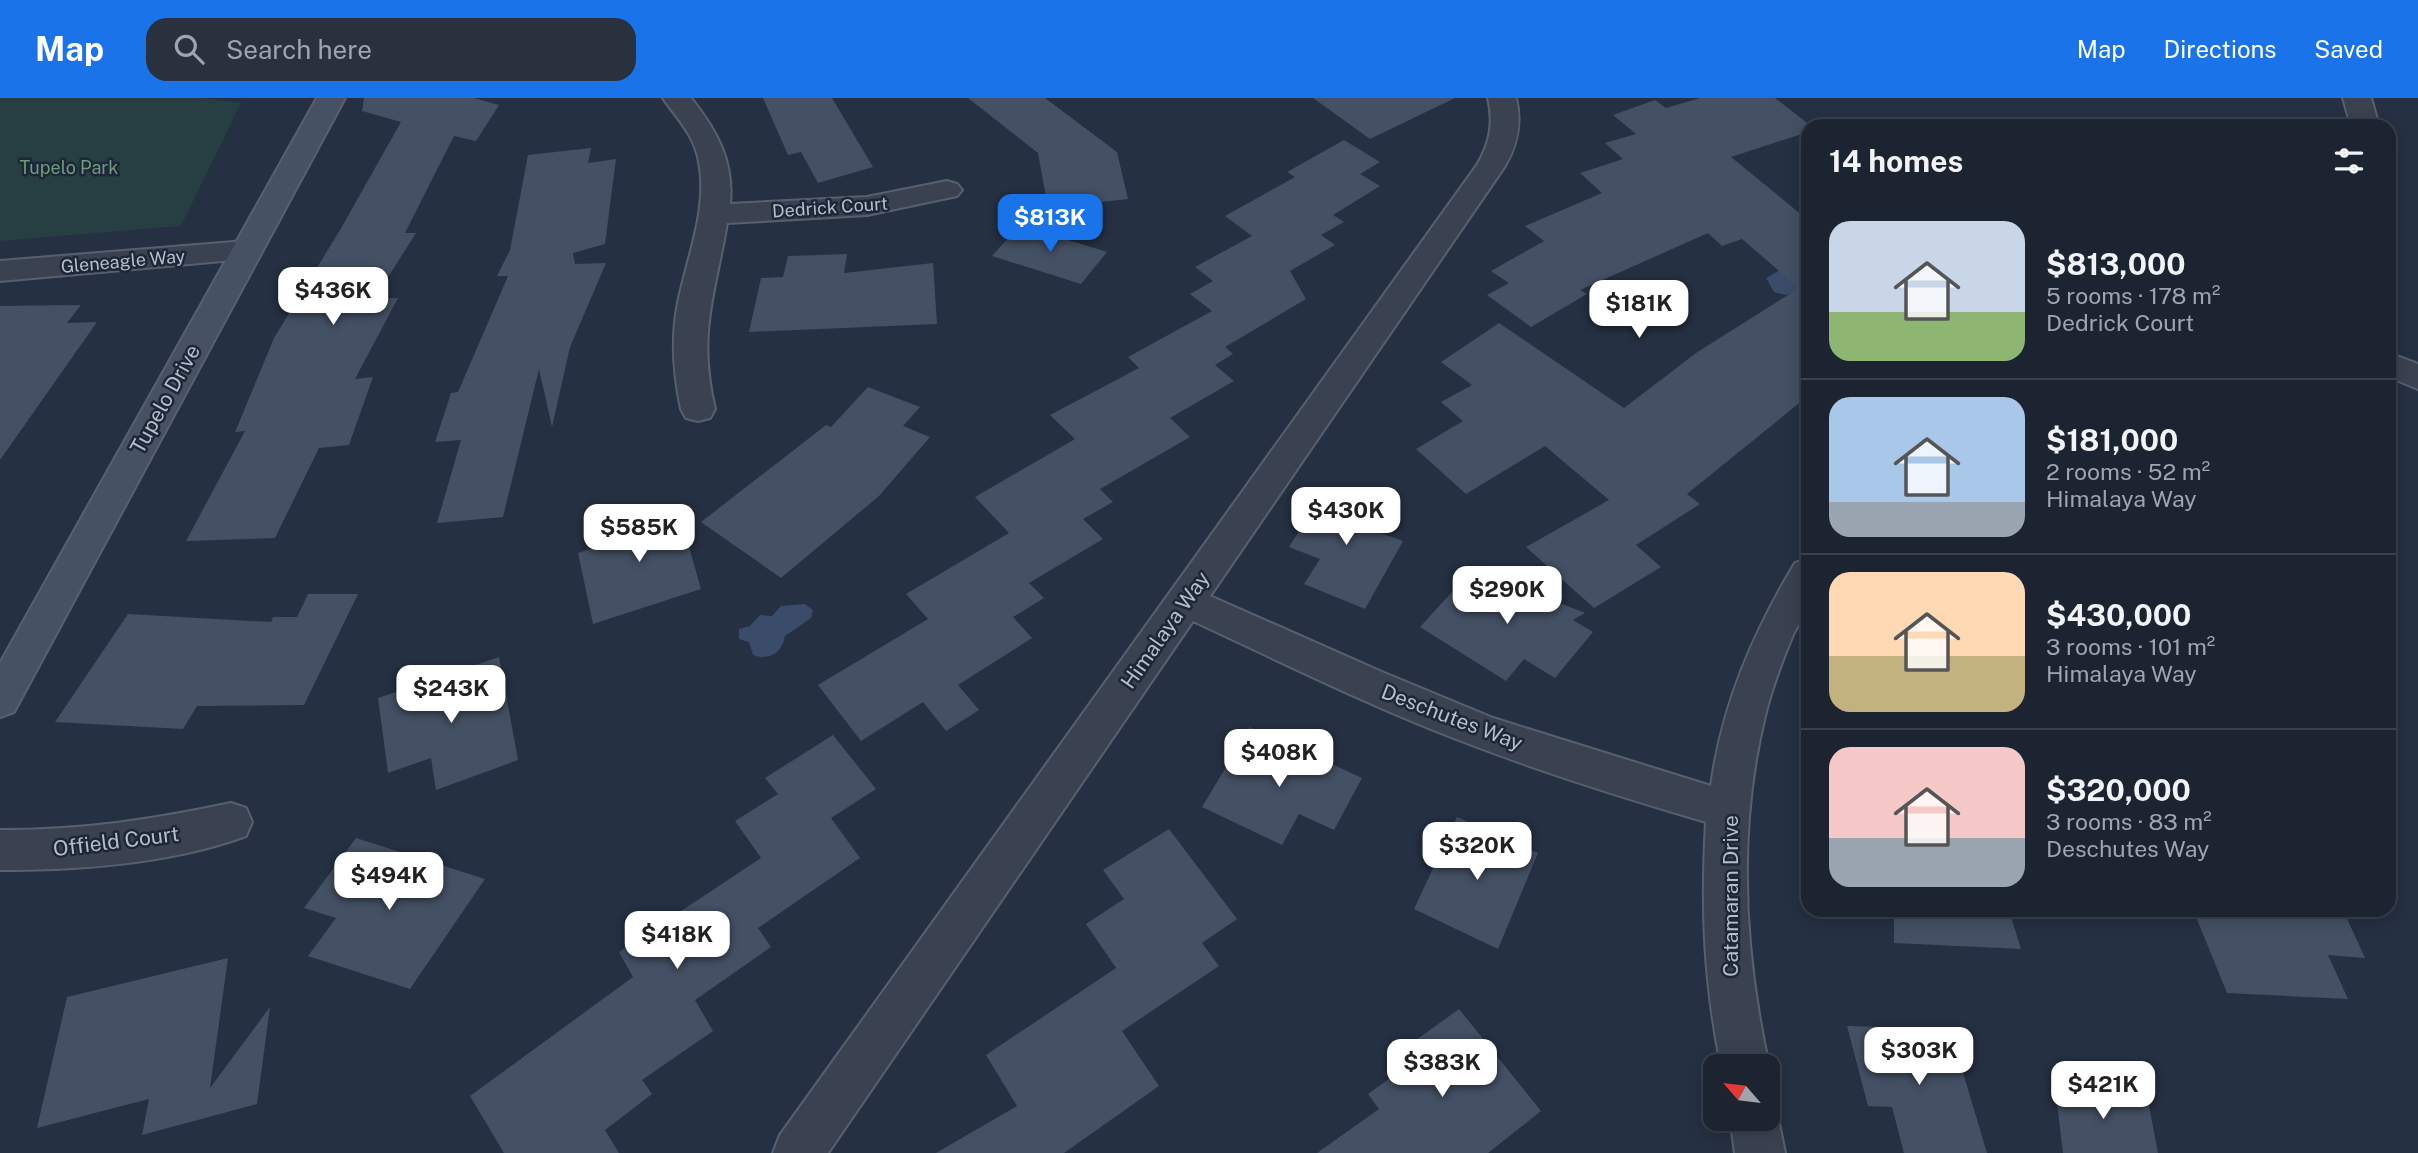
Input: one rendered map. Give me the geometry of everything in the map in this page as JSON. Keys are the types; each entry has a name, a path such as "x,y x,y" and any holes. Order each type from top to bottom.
{"street":[{"name":"Tupelo Drive","path":"0,700 331,98"},
{"path":"677,98 699,125 713,157 716,194 690,335 693,387 698,409"},
{"name":"Himalaya Way","path":"798,1153 1491,166 1504,136 1506,122 1502,98"},
{"path":"2357,98 2363,119"},
{"name":"Dedrick Court","path":"712,214 867,206 947,190"},
{"name":"Gleneagle Way","path":"0,271 246,251"},
{"path":"2396,366 2418,377"},
{"name":"Catamaran Drive","path":"1743,1054 1729,978 1725,882 1728,810 1741,729 1764,654 1801,583"},
{"name":"Deschutes Way","path":"1185,601 1479,730 1600,772 1728,810"},
{"name":"Offield Court","path":"0,850 57,850 142,842 231,822"},
{"path":"1756,1131 1760,1153"}],"green space":[{"name":"Tupelo Park","path":"0,98 203,98 241,103 181,226 0,241"}],"water":[{"path":"1780,270 1799,287 1799,291 1785,295 1774,292 1766,278"},
{"path":"805,604 813,610 811,618 785,636 781,647 774,654 764,657 753,655 749,642 739,639 739,629 750,626 760,615 772,616 781,606"}],"building":[{"path":"364,98 474,98 499,105 476,141 454,136 405,233 416,233 374,299 398,298 355,379 373,377 349,445 319,448 275,538 186,541 245,431 235,432 274,338 340,230 401,122 362,111"},
{"path":"763,98 832,98 873,167 818,183 801,152 788,155"},
{"path":"968,98 1045,98 1117,152 1128,199 1048,208 1038,153"},
{"path":"1313,98 1455,98 1370,139"},
{"path":"1700,98 1775,98 1802,119 1801,134 1731,157 1801,214 1801,402 1687,494 1700,504 1636,545 1661,567 1594,608 1526,547 1609,500 1545,446 1466,494 1416,449 1463,421 1441,402 1472,385 1441,362 1499,323 1624,408 1696,353 1799,288 1742,239 1722,246 1708,233 1580,290 1587,294 1531,327 1487,295 1509,283 1491,271 1544,241 1525,226 1602,193 1580,173 1623,159 1605,143 1636,134 1613,115 1655,100 1666,108"},
{"path":"1344,140 1380,162 1360,174 1380,186 1333,215 1344,222 1321,235 1335,245 1290,271 1306,299 1225,347 1233,354 1215,365 1234,381 1170,418 1190,437 1100,489 1113,502 1083,519 1103,539 1029,583 1044,598 1013,617 1032,638 958,685 979,710 946,731 923,702 861,741 818,685 928,619 906,594 1009,533 975,497 1075,439 1050,415 1139,368 1128,357 1212,311 1190,294 1213,281 1195,267 1252,236 1225,216 1295,177 1287,172"},
{"path":"591,148 588,163 616,159 605,244 573,253 575,264 606,263 570,347 552,427 539,369 503,517 437,523 461,440 435,442 451,393 458,392 508,276 497,276 510,250 528,155"},
{"path":"1020,225 1107,252 1081,284 992,256"},
{"path":"847,254 844,273 933,263 937,324 749,332 761,278 783,277 788,256"},
{"path":"81,305 67,323 97,322 0,460 0,306"},
{"path":"868,387 920,407 903,426 930,437 879,496 781,578 701,522 826,425 831,427"},
{"path":"1327,487 1386,509 1373,530 1403,541 1365,609 1304,584 1320,559 1289,547"},
{"path":"660,504 677,504 701,589 593,624 578,553 615,541 610,519"},
{"path":"1473,569 1585,613 1573,620 1593,632 1555,678 1524,659 1506,681 1420,627"},
{"path":"308,594 358,594 304,705 197,706 183,729 55,722 128,614 271,622 273,617 297,617"},
{"path":"499,657 518,760 436,790 431,758 388,773 378,698"},
{"path":"1250,727 1287,744 1283,751 1298,761 1306,752 1362,778 1334,830 1299,814 1282,845 1202,807"},
{"path":"833,735 876,789 831,818 860,858 758,928 771,947 695,1000 713,1031 642,1080 652,1094 605,1130 619,1153 504,1153 470,1096 633,977 619,952 761,858 735,821 778,794 765,778"},
{"path":"1457,817 1538,853 1498,949 1414,909"},
{"path":"1169,829 1237,919 1202,943 1219,966 1122,1031 1159,1086 1064,1153 936,1153 1017,1106 986,1055 1116,968 1086,924 1124,899 1103,870"},
{"path":"356,838 485,879 410,989 308,956 336,918 304,908"},
{"path":"1894,917 2011,917 2021,949 1894,943"},
{"path":"2196,917 2346,917 2365,958 2328,955 2348,999 2227,993"},
{"path":"228,958 210,1088 270,1007 257,1104 142,1135 149,1099 37,1128 67,997"},
{"path":"1459,1009 1541,1111 1488,1153 1317,1153 1379,1109 1368,1094 1396,1074 1387,1061"},
{"path":"1847,1026 1950,1029 1987,1153 1904,1153 1892,1107 1868,1106"},
{"path":"2054,1079 2148,1100 2158,1153 2063,1153"}]}
